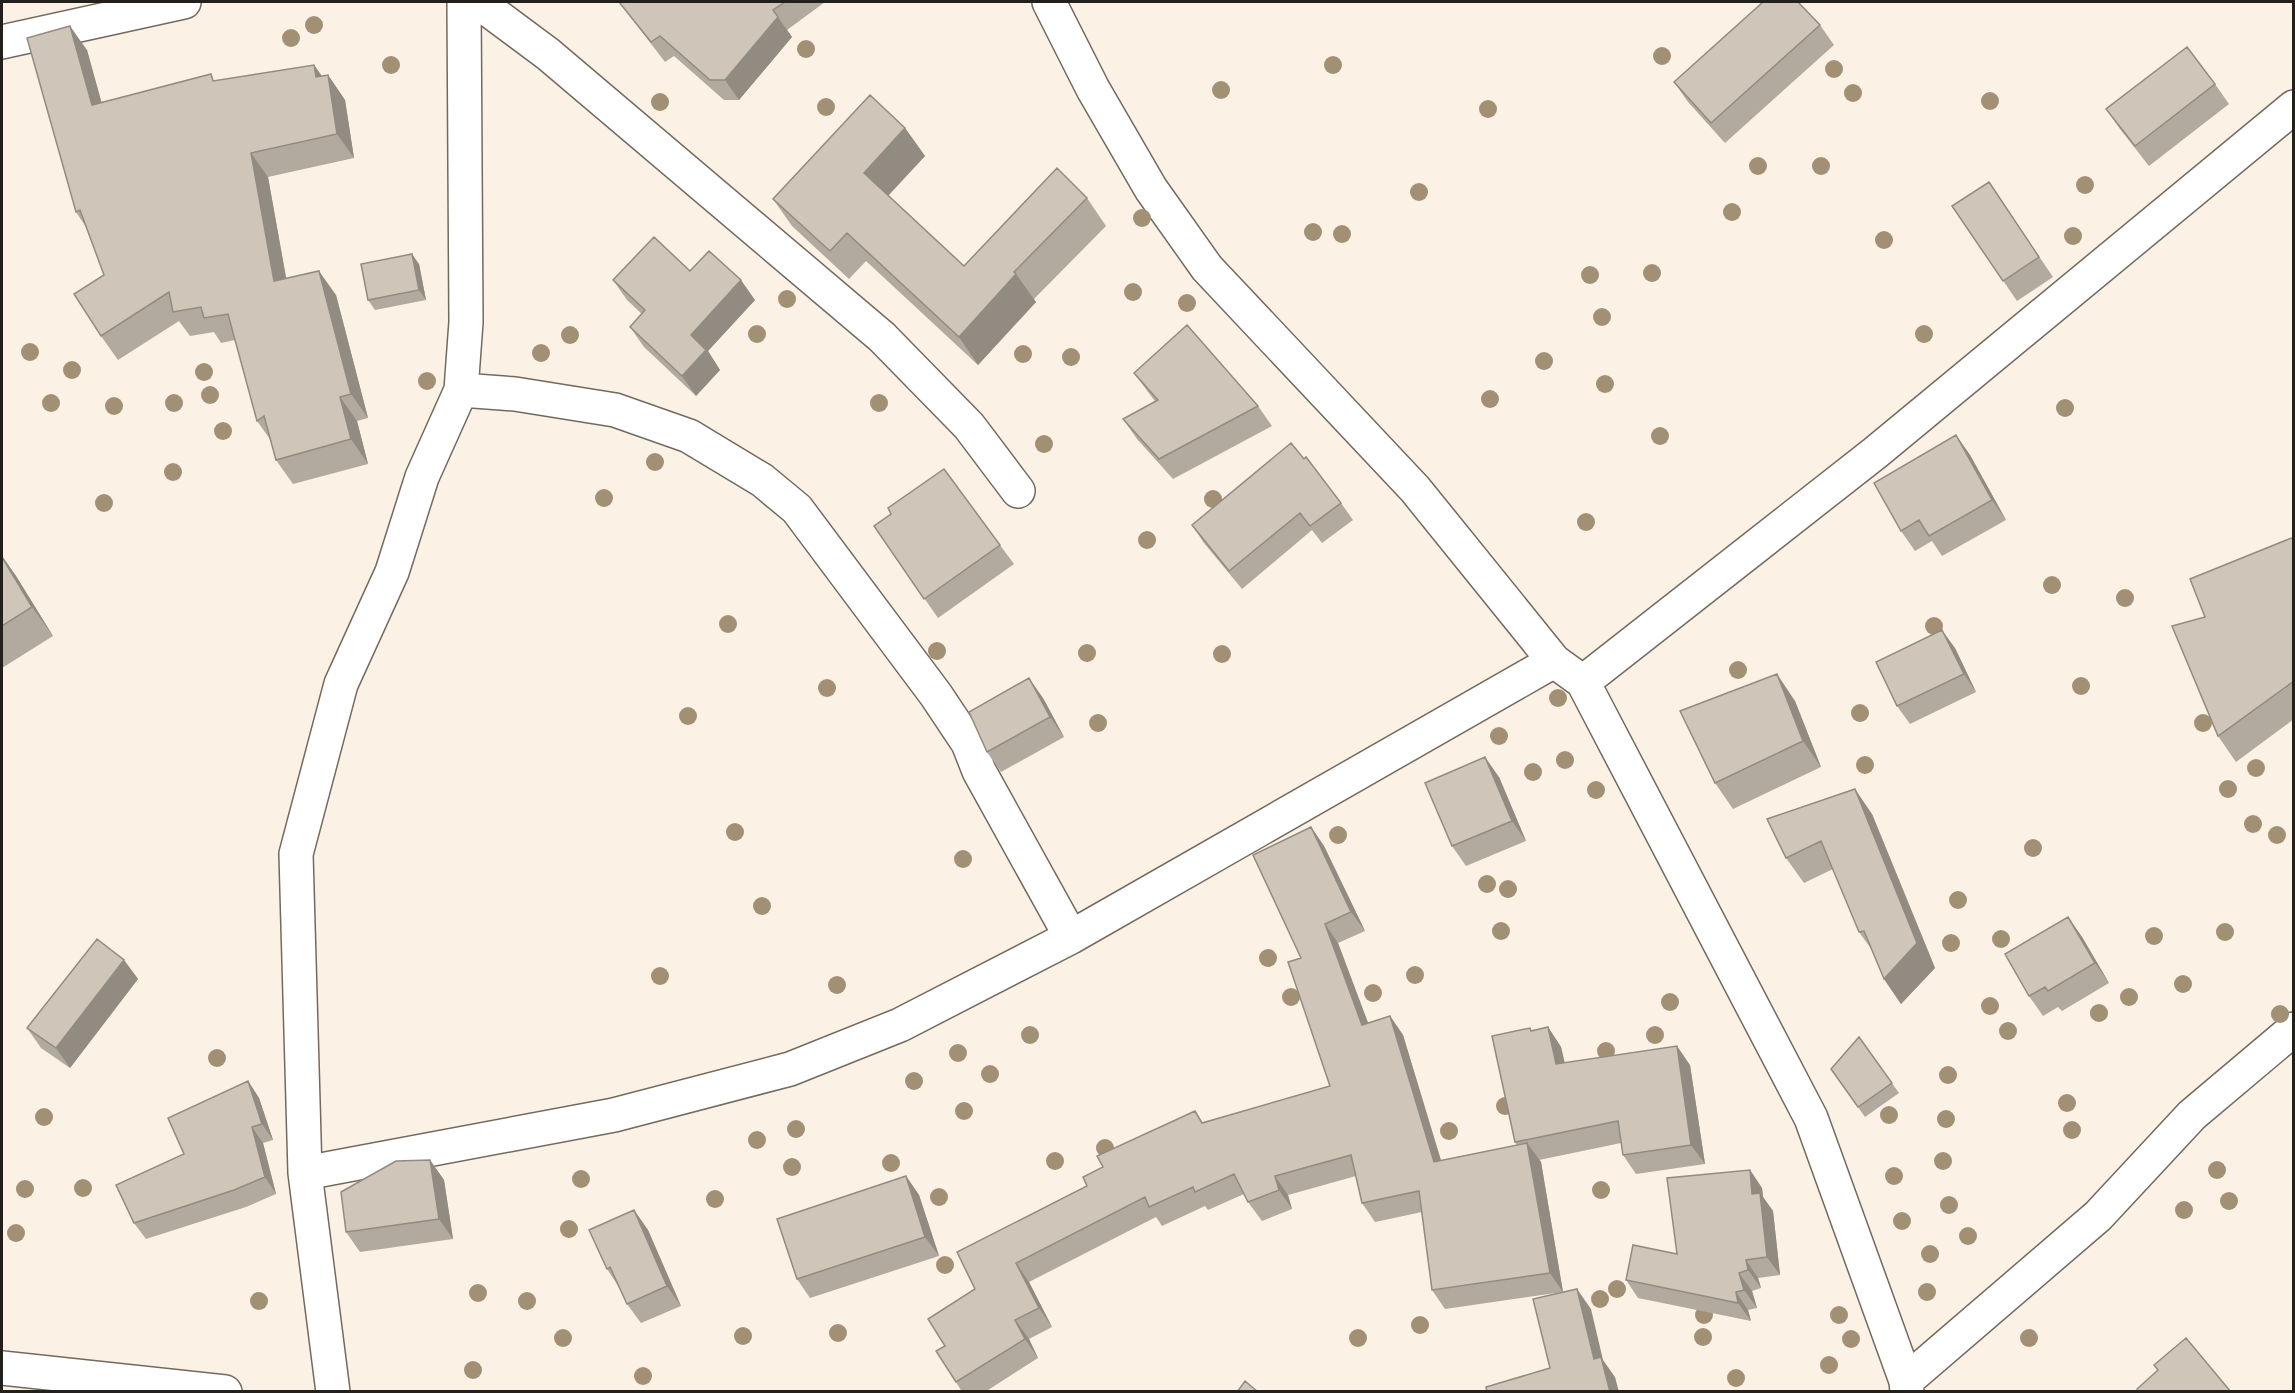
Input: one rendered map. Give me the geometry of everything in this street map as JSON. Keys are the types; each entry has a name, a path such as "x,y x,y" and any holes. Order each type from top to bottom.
{"street":[{"path":"2,42 184,2"},
{"path":"333,1392 305,1173 296,854 341,684 392,572 422,477 461,390 466,322 464,2"},
{"path":"477,2 548,54 882,337 969,426 1018,491"},
{"path":"1049,2 1093,89 1151,189 1208,268 1415,489 1554,661 1583,682 1811,1118 1907,1386 2098,1216 2192,1115 2294,1029"},
{"path":"1583,682 1875,453 2294,107"},
{"path":"461,390 515,394 615,410 689,436 762,480 797,509 936,695 968,743 979,771 1071,937"},
{"path":"305,1173 614,1115 790,1069 900,1026 1071,937 1554,661"},
{"path":"2,1368 225,1392"}],"building":[{"path":"619,2 785,2 773,10 778,17 725,80 710,80 660,36 651,42"},
{"path":"1763,2 1798,2 1820,25 1711,123 1674,82"},
{"path":"70,26 92,105 211,74 213,81 314,65 316,77 328,75 337,134 251,153 274,281 319,271 351,394 340,397 351,439 276,460 264,416 257,421 228,314 204,318 201,307 173,312 169,292 101,336 74,294 104,275 80,210 76,212 27,38"},
{"path":"2187,47 2215,84 2135,146 2106,109"},
{"path":"870,95 905,128 864,173 964,266 1057,168 1087,198 1014,272 1016,274 959,337 847,233 830,251 773,199"},
{"path":"1989,182 2039,257 2003,281 1952,206"},
{"path":"654,237 690,271 709,251 741,280 691,335 706,350 682,376 630,327 645,310 613,280"},
{"path":"412,254 419,290 368,300 361,264"},
{"path":"1187,325 1258,406 1159,459 1123,419 1158,400 1134,373"},
{"path":"1956,435 1992,500 1929,536 1919,520 1901,531 1874,483"},
{"path":"1291,443 1304,459 1306,457 1341,503 1310,526 1300,513 1229,571 1192,525"},
{"path":"944,469 1000,545 924,599 874,526 891,514 888,508"},
{"path":"2294,537 2294,681 2218,736 2172,626 2205,617 2190,579"},
{"path":"2,557 32,607 2,626"},
{"path":"1942,630 1964,674 1897,706 1876,662"},
{"path":"1777,674 1803,741 1715,783 1680,711"},
{"path":"1029,678 1050,717 987,752 969,712"},
{"path":"1485,757 1512,821 1452,846 1425,783"},
{"path":"1855,789 1917,943 1884,979 1864,931 1859,932 1821,841 1786,858 1767,819"},
{"path":"1311,827 1351,912 1325,924 1362,1025 1390,1016 1434,1162 1527,1143 1550,1273 1432,1290 1419,1191 1362,1203 1351,1155 1275,1176 1279,1190 1248,1202 1234,1174 1195,1192 1193,1187 1149,1207 1145,1197 1016,1263 1039,1308 1015,1320 1025,1339 956,1382 936,1351 945,1346 928,1319 975,1289 957,1252 1087,1186 1083,1177 1103,1167 1097,1156 1195,1111 1202,1123 1330,1086 1288,962 1301,958 1253,855"},
{"path":"2068,917 2095,963 2048,991 2045,987 2029,996 2005,954"},
{"path":"97,939 124,960 56,1048 27,1028"},
{"path":"1548,1027 1556,1064 1677,1046 1691,1145 1623,1155 1618,1121 1515,1142 1492,1036 1530,1028 1531,1031"},
{"path":"1859,1037 1892,1083 1858,1107 1831,1069"},
{"path":"248,1081 262,1124 252,1127 265,1177 234,1190 134,1223 116,1185 184,1154 168,1118"},
{"path":"430,1160 439,1219 346,1232 341,1192 396,1161"},
{"path":"1750,1170 1752,1194 1760,1193 1767,1257 1746,1260 1748,1270 1739,1273 1744,1290 1736,1292 1738,1303 1626,1280 1633,1245 1677,1254 1667,1178"},
{"path":"906,1176 925,1237 797,1279 777,1219"},
{"path":"634,1210 667,1286 627,1304 610,1267 607,1269 589,1230"},
{"path":"1577,1289 1594,1359 1601,1357 1610,1392 1487,1392 1486,1387 1550,1368 1533,1299"},
{"path":"2186,1338 2231,1392 2139,1392 2137,1389 2158,1370 2154,1365"},
{"path":"1245,1381 1258,1392 1237,1392"}]}
